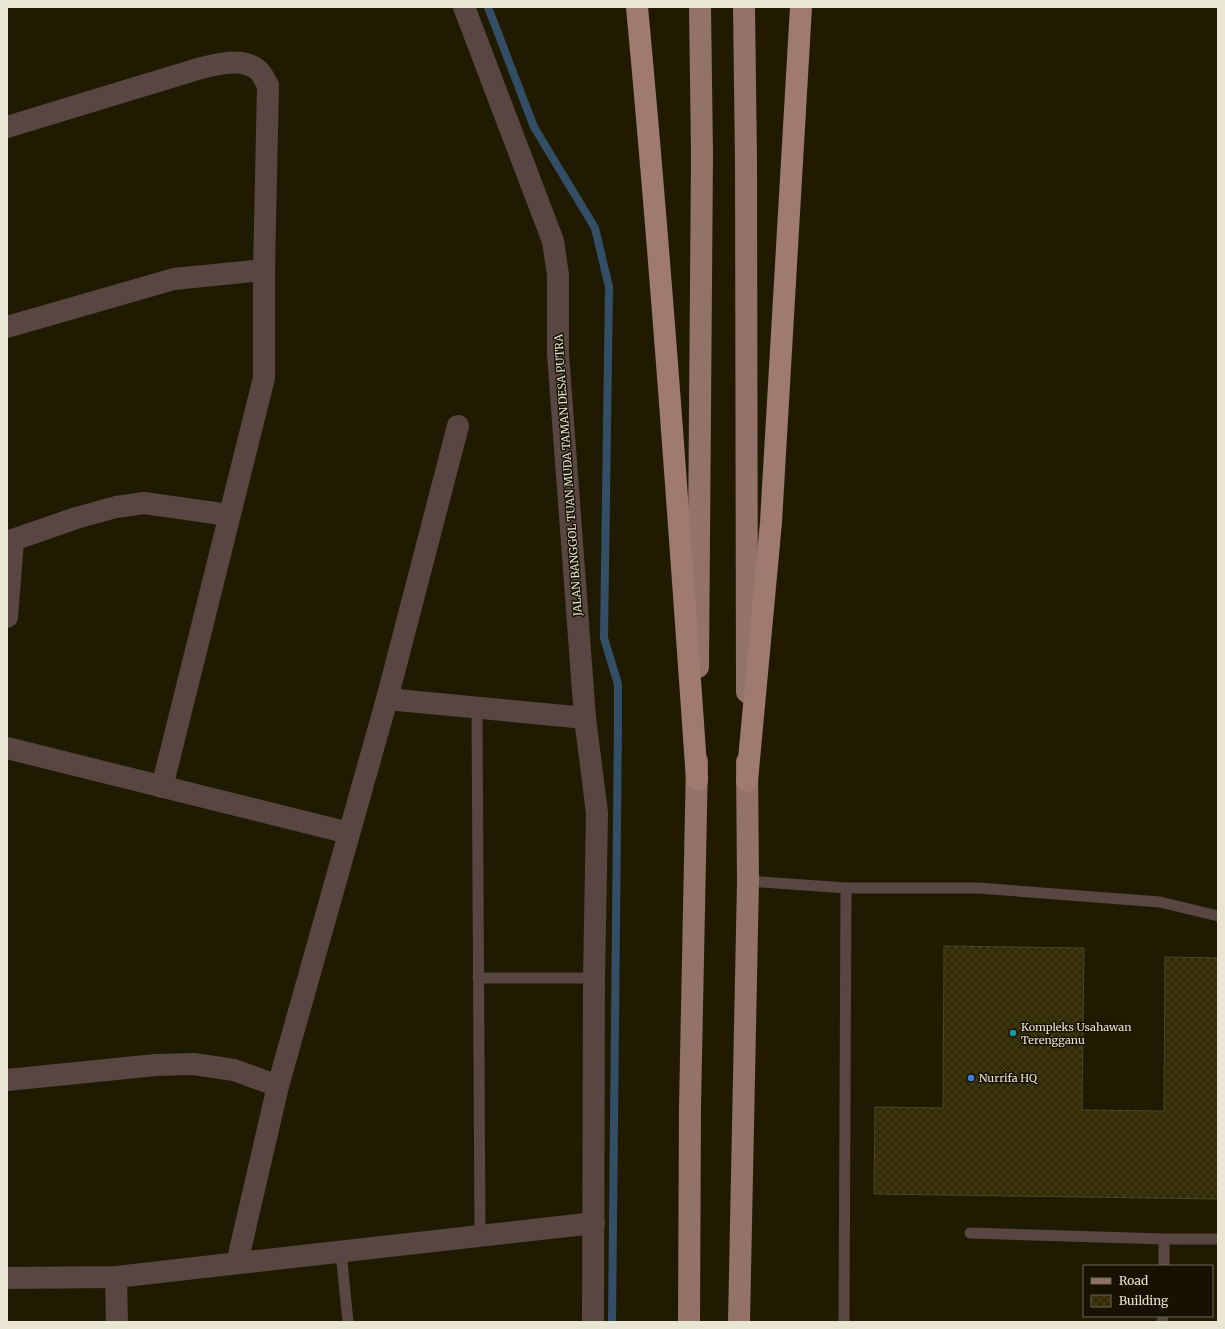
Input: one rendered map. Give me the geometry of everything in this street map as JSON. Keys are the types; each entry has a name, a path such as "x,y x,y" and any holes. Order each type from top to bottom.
{"highway":[{"path":"637,7 673,434 697,780"},
{"path":"747,781 770,522 801,7"}],"main road":[{"path":"689,1322 690,1107 697,780 702,154 700,7"},
{"path":"739,1322 748,881 746,161 744,7"}],"street":[{"name":"JALAN BANGGOL TUAN MUDA TAMAN DESA PUTRA","path":"464,7 546,224 555,252 558,275 558,354 585,718 597,813 594,978 593,1322"},
{"path":"7,127 201,68 228,62 247,64 259,70 268,85 264,270 264,378 162,787"},
{"path":"7,328 174,279 264,270"},
{"path":"237,1264 278,1086 387,699 458,426"},
{"path":"7,618 10,542 76,518 116,507 144,503 229,515"},
{"path":"387,699 585,718"},
{"path":"7,748 349,834"},
{"path":"7,1080 156,1065 194,1064 234,1070 278,1086"},
{"path":"7,1278 116,1277 594,1223"},
{"path":"116,1277 117,1322"}],"lane":[{"path":"476,708 480,1235"},
{"path":"748,881 846,888 978,888 1160,902 1218,916"},
{"path":"844,1322 846,888"},
{"path":"478,978 594,978"},
{"path":"970,1233 1164,1239 1218,1239"},
{"path":"1164,1239 1164,1265"},
{"path":"341,1252 348,1322"}],"building":[{"name":"Kompleks Usahawan Terengganu","path":"944,946 1084,948 1082,1110 1164,1111 1165,957 1218,958 1218,1199 874,1194 875,1107 943,1108"}],"waterway":[{"path":"488,7 534,127 595,228 609,287 604,638 618,684 612,1322"}],"place":[{"name":"Kompleks Usahawan Terengganu","path":"1013,1033"},
{"name":"Nurrifa HQ","path":"971,1078"}]}
